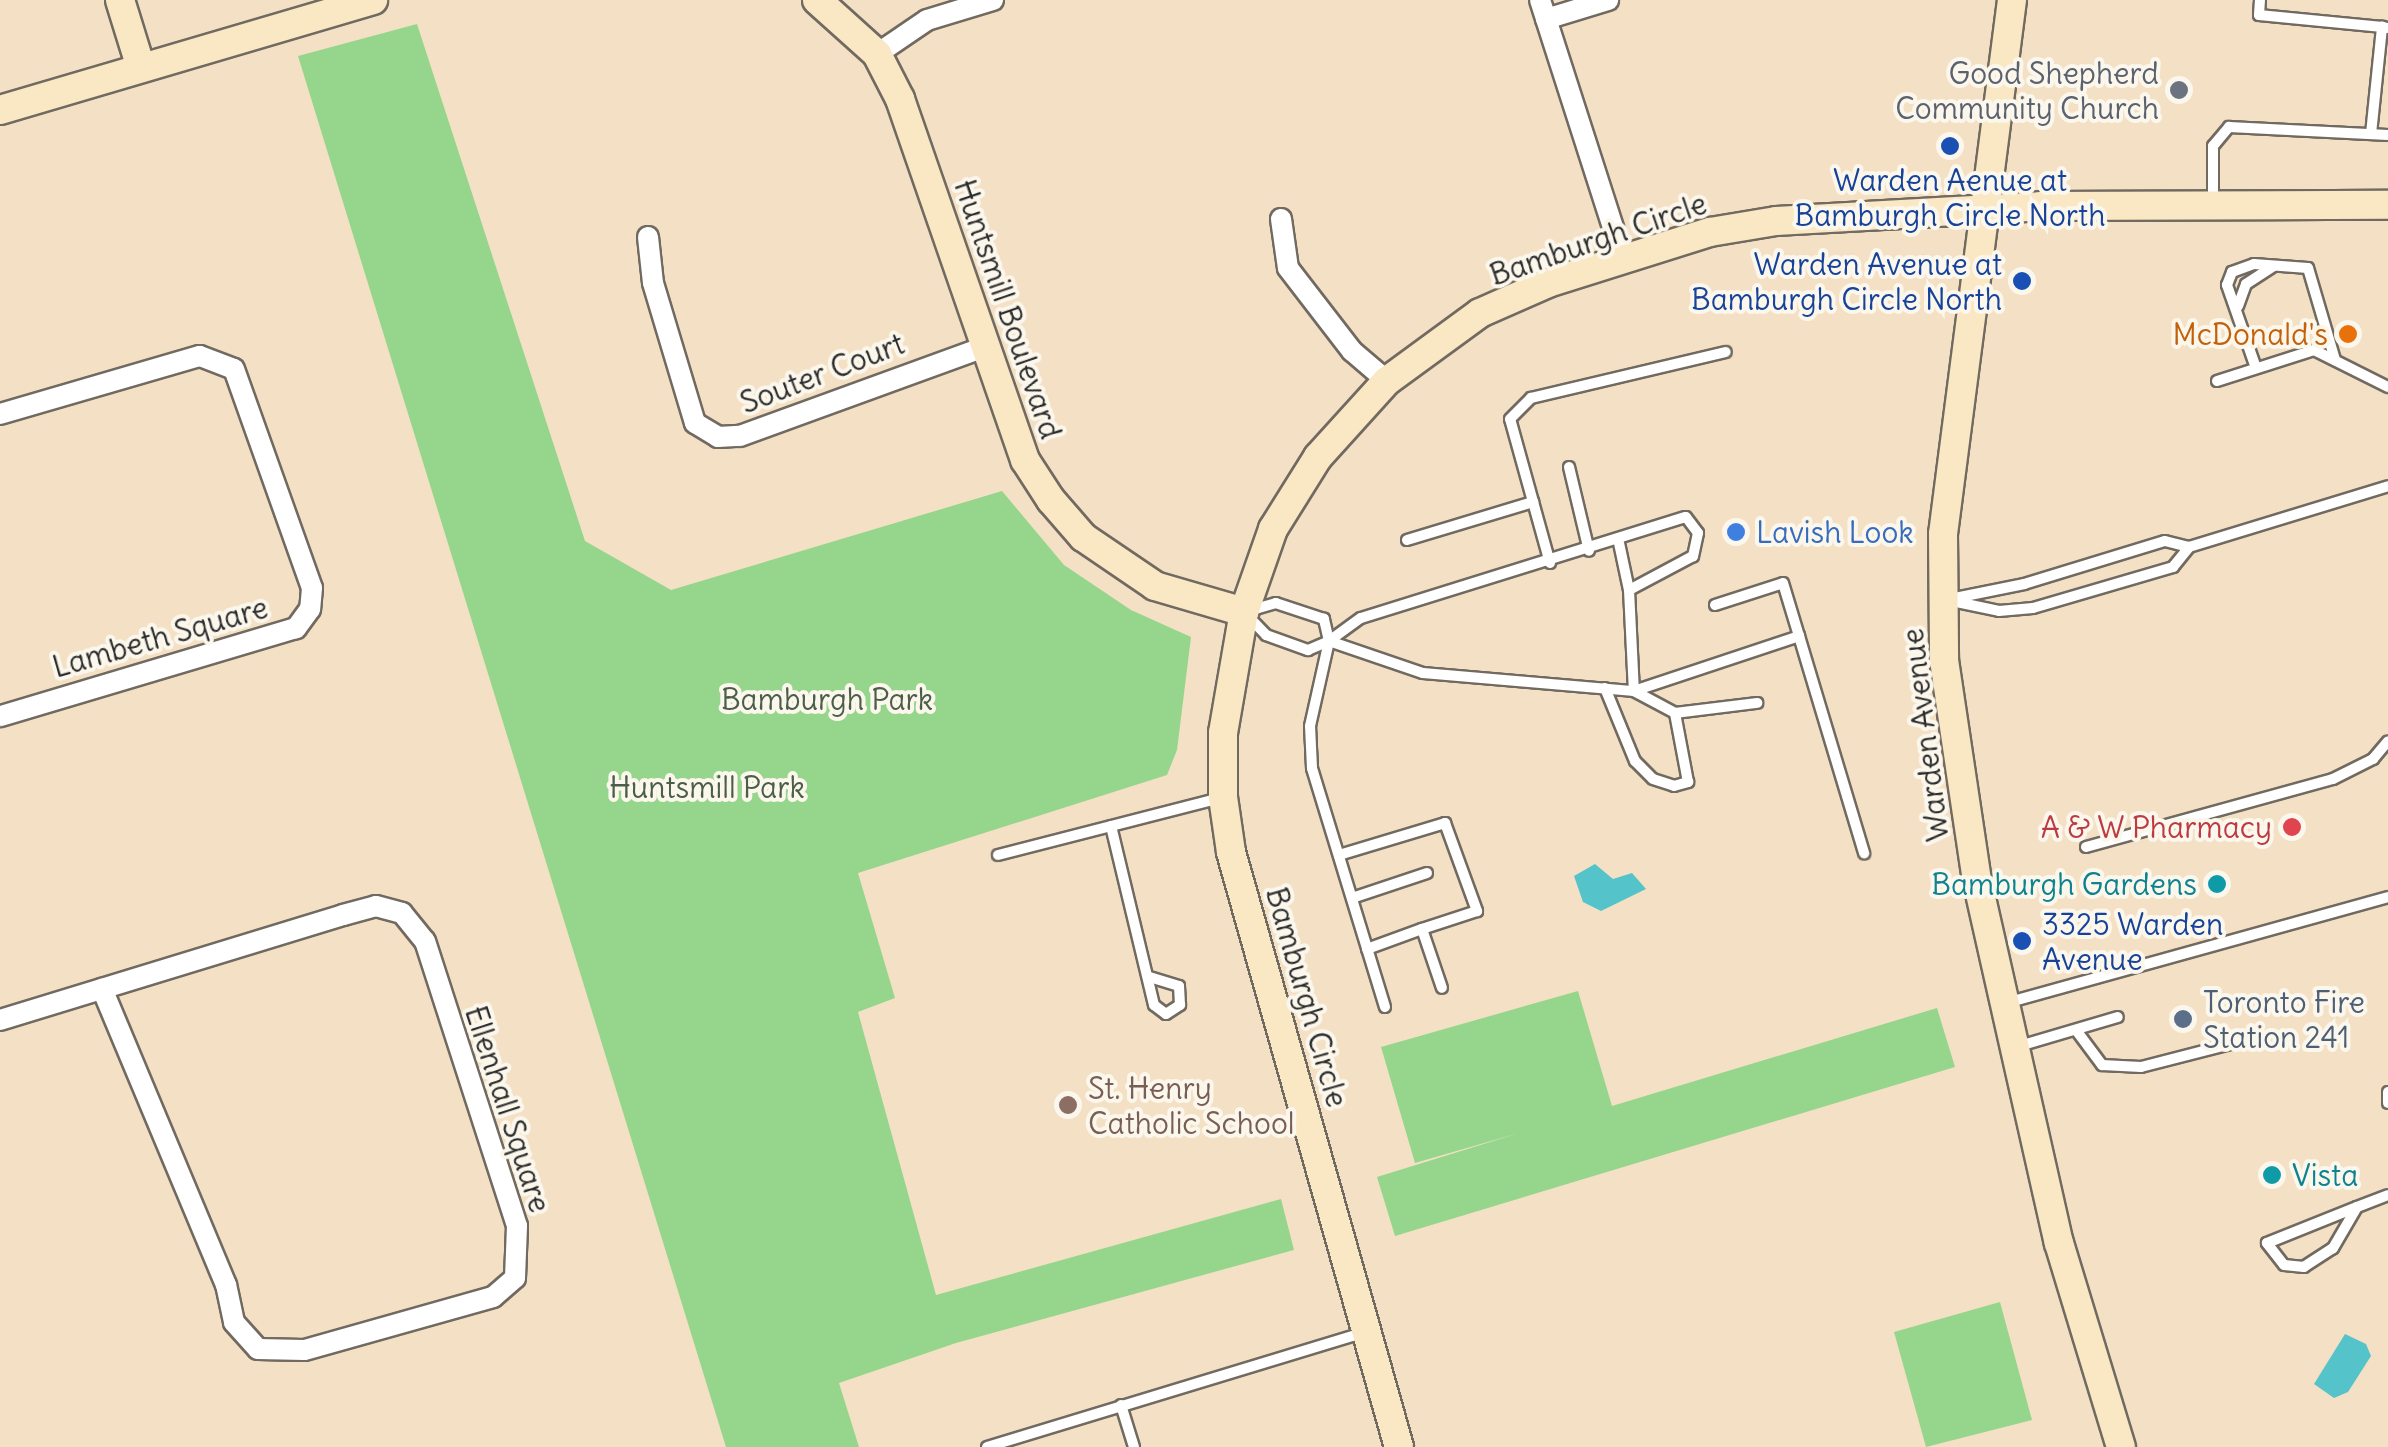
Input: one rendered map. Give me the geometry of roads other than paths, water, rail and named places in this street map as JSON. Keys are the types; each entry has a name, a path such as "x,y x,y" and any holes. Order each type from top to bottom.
{"street":[{"path":"120,0 142,68"},
{"path":"0,110 373,0"},
{"name":"Huntsmill Boulevard","path":"816,0 876,54 916,139 1025,460 1084,537 1155,586 1244,612"},
{"path":"876,54 927,20 993,0"},
{"path":"1608,0 1543,9 1624,261"},
{"name":"Warden Avenue","path":"2012,0 1943,534 1951,726 2005,1003 2058,1244 2122,1447"},
{"name":"Bamburgh Circle","path":"1399,1447 1231,852 1222,797 1223,733 1244,612 1262,555 1296,488 1387,381 1480,313 1548,283 1710,232 1776,221 1986,208 2213,202 2388,205"},
{"path":"1281,219 1288,268 1352,351 1387,381"},
{"name":"Souter Court","path":"648,237 653,283 694,423 718,437 740,436 984,347"},
{"name":"Lambeth Square","path":"0,414 200,356 234,369 312,588 310,608 296,628 0,716"},
{"name":"Ellenhall Square","path":"0,1020 343,914 376,906 402,913 424,941 517,1226 515,1278 493,1297 304,1350 258,1350 234,1322 226,1285 102,989"}],"lane":[{"path":"2260,0 2259,15 2385,28 2382,84 2371,134"},
{"path":"2213,202 2213,146 2228,127 2388,135"},
{"path":"2238,307 2246,284 2278,265"},
{"path":"2256,368 2238,307 2228,290 2232,272 2278,265 2311,272 2335,360"},
{"path":"2216,381 2314,350 2388,387"},
{"path":"1550,563 1510,419 1531,398 1726,352"},
{"path":"1568,467 1590,551"},
{"path":"1944,600 2024,584 2165,542 2190,547 2388,486"},
{"path":"1407,540 1533,502"},
{"path":"1244,612 1266,635 1308,650 1361,618 1619,542 1686,517 1698,533 1694,556 1629,590"},
{"path":"1619,542 1629,590 1634,690"},
{"path":"1944,600 1998,611 2033,608 2173,566 2190,547"},
{"path":"1715,605 1784,583 1864,854"},
{"path":"1244,612 1285,606 1324,619 1328,641 1310,726 1312,768 1384,1007"},
{"path":"1328,641 1424,673 1634,690 1799,636"},
{"path":"1605,688 1636,761 1653,780 1674,786 1688,782 1676,714"},
{"path":"1634,690 1676,714 1756,704"},
{"path":"2086,848 2334,779 2372,759 2388,741"},
{"path":"998,855 1222,797"},
{"path":"1339,854 1445,823 1477,911 1367,949"},
{"path":"1111,826 1150,977"},
{"path":"1352,898 1427,874"},
{"path":"2005,1003 2388,896"},
{"path":"1422,930 1442,988"},
{"path":"2016,1047 2118,1017"},
{"path":"2076,1030 2102,1065 2122,1066 2246,1040"},
{"path":"2388,1092 2388,1103"},
{"path":"2357,1207 2332,1248 2304,1267 2284,1265 2268,1243 2357,1207 2388,1195"},
{"path":"987,1447 1369,1331"},
{"path":"1122,1406 1134,1447"}],"water":[{"path":"1595,864 1613,879 1632,873 1646,889 1601,911 1583,902 1574,876"},
{"path":"2345,1334 2366,1344 2371,1356 2348,1392 2334,1398 2314,1384"}],"place":[{"name":"Good Shepherd Community Church","path":"2179,90"},
{"name":"Warden Aenue at Bamburgh Circle North","path":"1950,146"},
{"name":"Warden Avenue at Bamburgh Circle North","path":"2022,281"},
{"name":"McDonald's","path":"2348,334"},
{"name":"Lavish Look","path":"1736,532"},
{"name":"A & W Pharmacy","path":"2292,827"},
{"name":"Bamburgh Gardens","path":"2217,884"},
{"name":"3325 Warden Avenue","path":"2022,941"},
{"name":"Toronto Fire Station 241","path":"2183,1019"},
{"name":"St. Henry Catholic School","path":"1068,1105"},
{"name":"Vista","path":"2272,1175"}],"park label":[{"name":"Bamburgh Park","path":"827,699"},
{"name":"Huntsmill Park","path":"707,787"}]}
